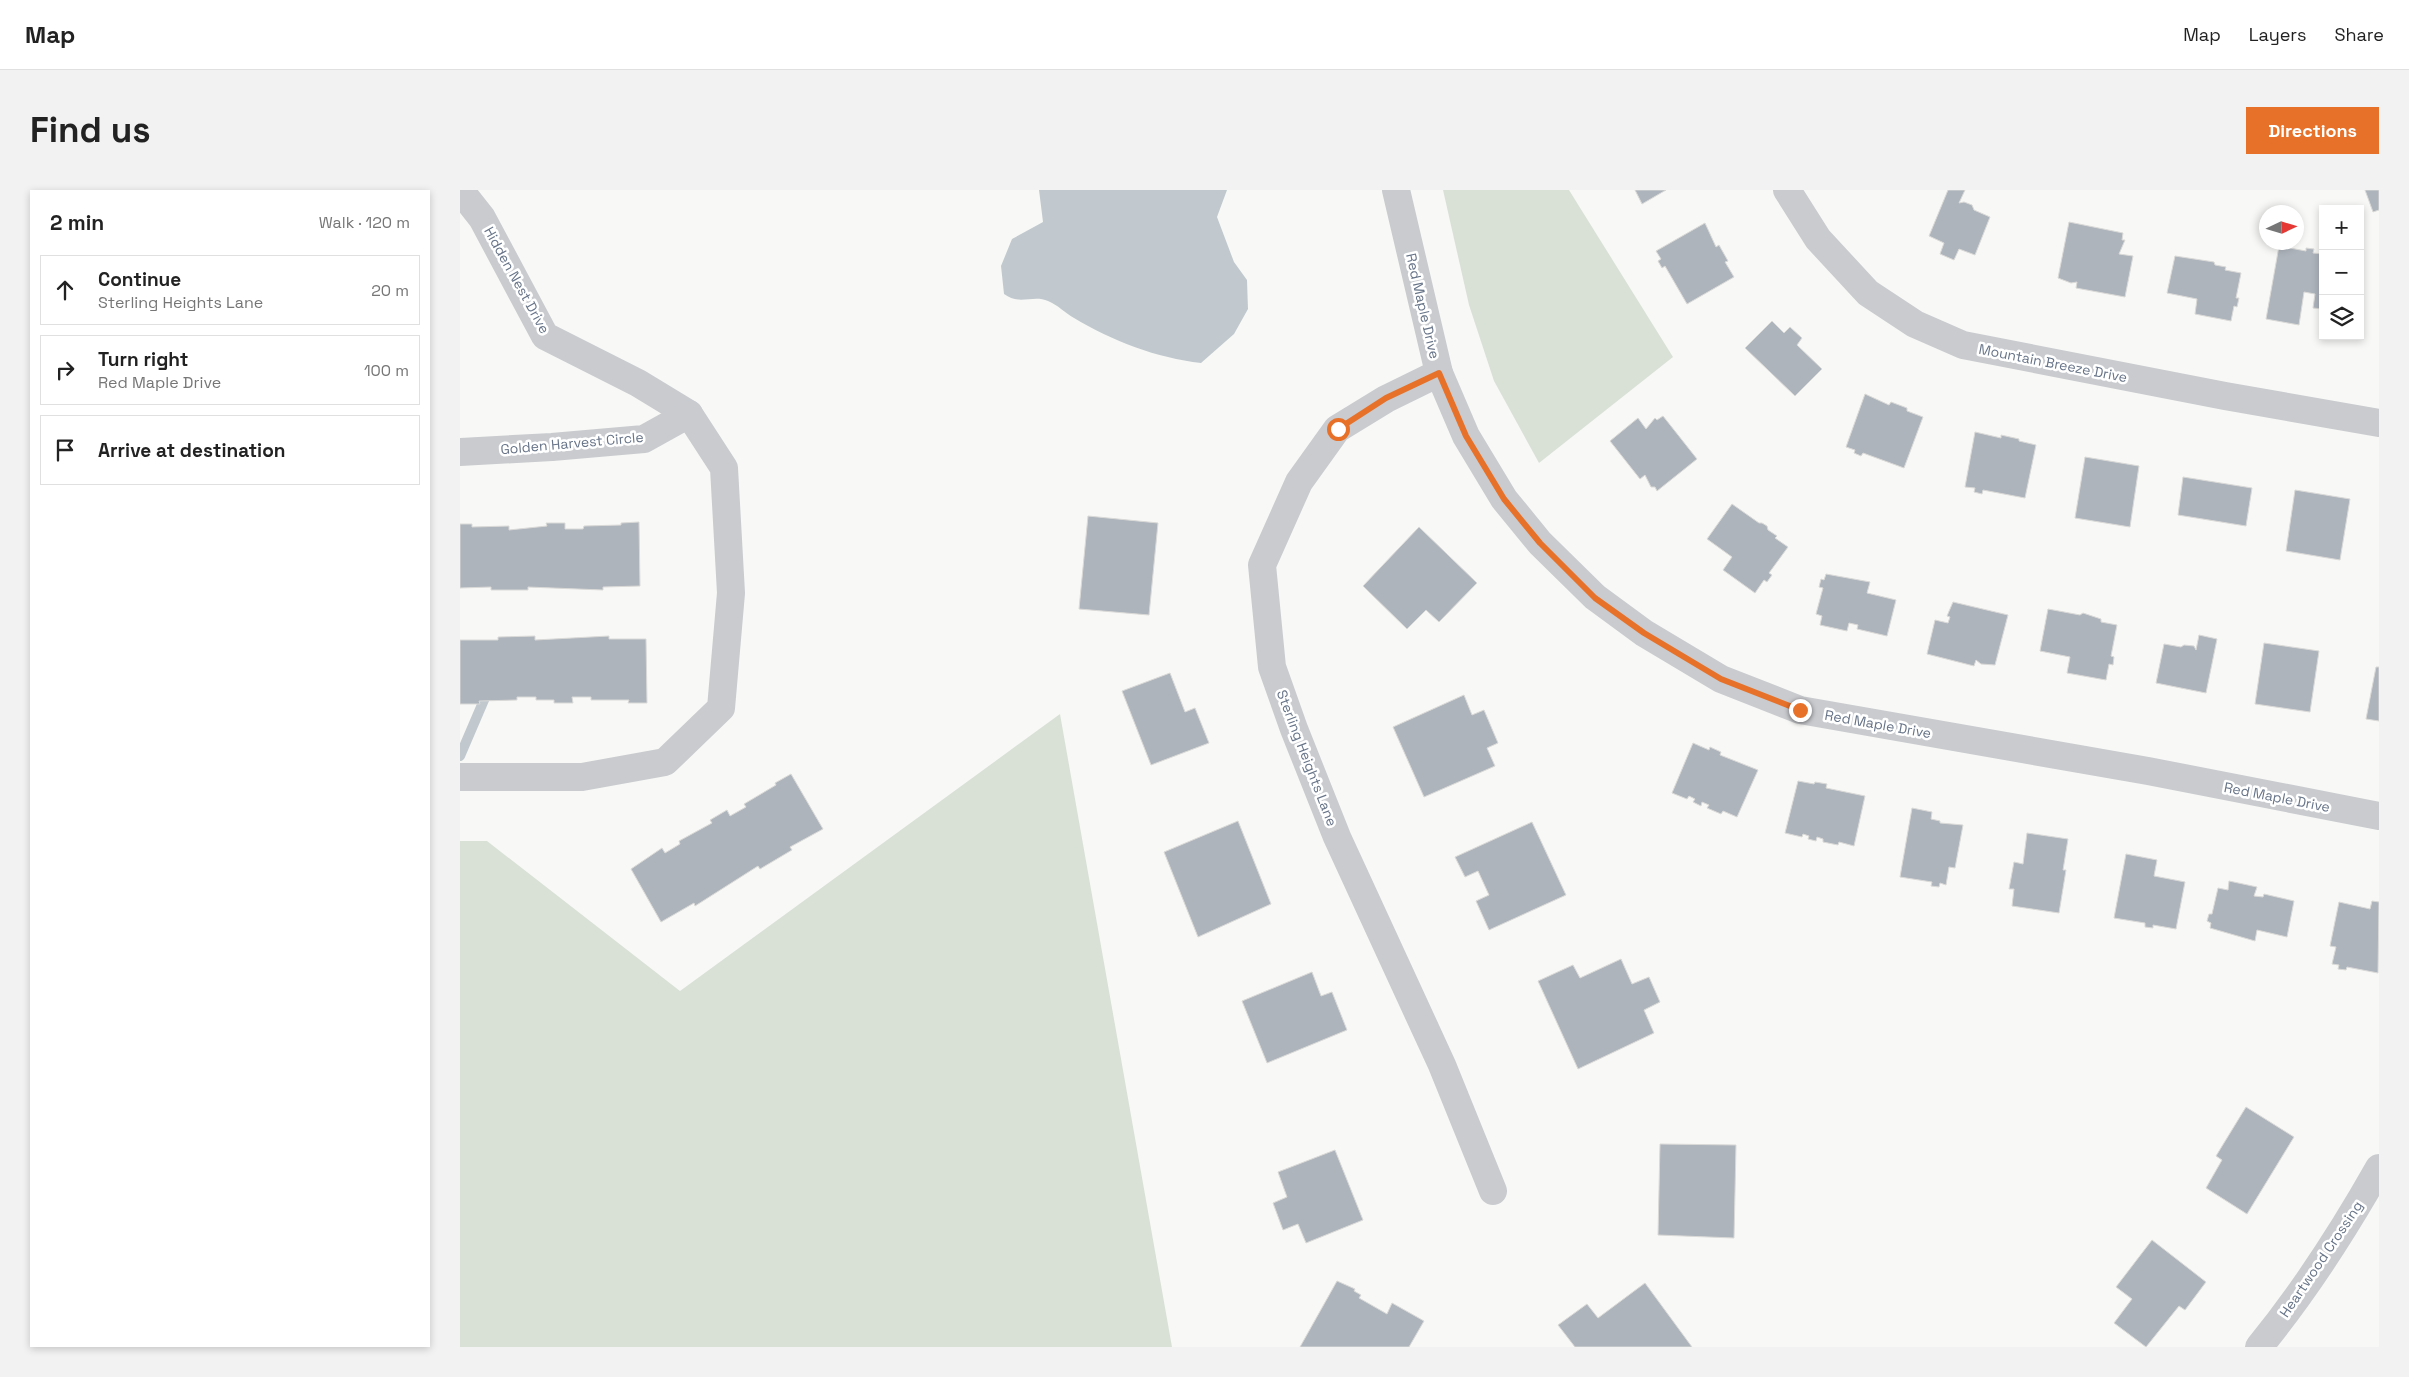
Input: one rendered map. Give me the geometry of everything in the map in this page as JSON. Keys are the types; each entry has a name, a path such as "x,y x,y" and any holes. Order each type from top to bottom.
{"street":[{"name":"Hidden Nest Drive","path":"460,190 482,218 545,336 638,383 689,414"},
{"name":"Red Maple Drive","path":"1396,190 1439,373 1466,436 1504,499 1540,543 1595,598 1644,633 1721,679 1800,710 2148,771 2379,816"},
{"name":"Mountain Breeze Drive","path":"1787,190 1818,239 1868,293 1914,324 1963,345 2224,396 2379,423"},
{"name":"Sterling Heights Lane","path":"1439,373 1386,398 1338,429 1299,482 1262,565 1272,667 1294,729 1337,837 1442,1065 1493,1191"},
{"name":"Golden Harvest Circle","path":"460,452 644,439 689,414"},
{"path":"460,777 582,777 665,762 721,708 731,593 724,468 689,414"},
{"name":"Heartwood Crossing","path":"2259,1347 2280,1321 2347,1222 2379,1168"}],"shaded area":[{"path":"1039,190 1227,190 1217,217 1234,262 1247,280 1248,309 1234,334 1201,363 1184,361 1152,353 1119,341 1071,316 1048,301 1042,299 1021,300 1004,294 1001,266 1012,239 1043,222"},
{"path":"1443,190 1569,190 1673,357 1539,463 1494,381 1469,305"},
{"path":"1060,714 1172,1347 460,1347 460,841 487,841 680,991"}],"building":[{"path":"1635,190 1666,190 1642,204"},
{"path":"1948,190 1965,190 1959,203 1964,202 1972,205 1974,210 1990,217 1975,255 1959,249 1954,260 1940,254 1944,243 1929,236"},
{"path":"2365,190 2379,190 2379,210 2373,212"},
{"path":"2069,222 2123,233 2122,240 2125,240 2119,254 2133,256 2125,297 2076,288 2077,282 2071,283 2058,278"},
{"path":"1705,223 1716,247 1719,245 1728,261 1725,262 1734,277 1687,304 1665,266 1662,268 1658,261 1661,259 1656,251"},
{"path":"2306,248 2314,249 2313,253 2319,254 2319,309 2313,308 2315,294 2304,292 2299,325 2266,319 2278,250 2306,251"},
{"path":"2175,256 2214,262 2215,265 2226,267 2225,270 2241,273 2236,298 2239,298 2237,307 2234,306 2231,321 2195,314 2197,299 2167,293"},
{"path":"1772,321 1784,333 1790,327 1802,338 1797,345 1822,369 1795,396 1745,348"},
{"path":"1865,394 1889,405 1891,402 1907,408 1907,411 1923,417 1904,468 1863,453 1861,456 1854,453 1855,450 1846,447"},
{"path":"1663,416 1697,459 1657,491 1655,487 1651,487 1645,475 1640,479 1610,441 1638,418 1646,429 1655,418 1657,420"},
{"path":"1975,432 2001,438 2001,435 2036,445 2025,498 1983,490 1982,494 1974,492 1975,488 1965,487"},
{"path":"2085,457 2139,466 2130,527 2075,518"},
{"path":"2183,477 2252,488 2246,526 2178,515"},
{"path":"2295,490 2350,499 2340,560 2286,551"},
{"path":"1732,504 1759,523 1767,526 1768,530 1777,536 1775,538 1788,547 1769,573 1772,575 1767,582 1764,580 1755,593 1723,570 1732,557 1707,539"},
{"path":"1088,516 1158,523 1149,615 1079,609"},
{"path":"639,522 640,586 603,587 603,590 528,587 528,590 491,590 491,587 460,588 460,524 472,524 472,527 509,526 509,530 547,526 546,523 565,523 565,529 583,529 584,526 621,525 621,523"},
{"path":"1419,527 1477,583 1439,622 1426,610 1407,629 1363,586"},
{"path":"1826,574 1870,582 1867,593 1896,600 1887,636 1857,629 1858,625 1849,623 1847,631 1820,625 1822,616 1816,614 1823,588 1819,587 1821,579 1824,580"},
{"path":"1953,602 2008,615 1995,665 1981,664 1976,660 1974,666 1927,654 1935,620 1948,623 1950,617 1947,616"},
{"path":"2048,609 2080,615 2083,613 2101,619 2101,622 2117,625 2111,656 2114,657 2113,665 2109,664 2106,680 2067,673 2070,657 2040,651"},
{"path":"2199,635 2217,639 2206,693 2156,683 2164,644 2181,647 2184,645 2194,646 2196,650"},
{"path":"535,636 535,640 609,636 609,639 646,639 647,703 628,703 629,700 591,700 591,697 572,697 573,703 554,703 554,700 536,700 536,697 517,697 517,700 479,701 480,704 460,704 460,640 498,640 498,637"},
{"path":"2264,643 2319,651 2310,712 2255,704"},
{"path":"2376,667 2379,667 2379,721 2366,719"},
{"path":"1170,673 1185,712 1195,708 1209,743 1151,765 1122,691"},
{"path":"1464,695 1472,715 1484,710 1498,743 1487,748 1495,766 1424,797 1393,727"},
{"path":"1693,743 1709,750 1710,747 1721,752 1720,755 1758,770 1737,817 1723,811 1721,814 1707,808 1709,805 1702,802 1701,806 1693,802 1695,799 1689,796 1687,799 1672,793"},
{"path":"791,774 823,829 790,847 792,850 760,869 758,866 695,906 694,903 661,922 631,869 662,848 665,853 680,844 679,841 712,823 710,820 727,810 730,816 746,807 744,804"},
{"path":"1798,781 1827,784 1826,788 1865,796 1854,846 1839,842 1838,845 1823,842 1823,839 1817,837 1816,841 1808,839 1809,836 1803,834 1802,837 1785,833"},
{"path":"1912,808 1932,812 1931,819 1940,821 1940,823 1963,825 1955,868 1949,867 1946,885 1940,883 1939,887 1931,886 1932,882 1900,877"},
{"path":"1238,821 1271,904 1198,937 1164,852"},
{"path":"1532,822 1566,895 1489,930 1476,901 1489,895 1478,871 1465,877 1455,857"},
{"path":"2027,833 2068,839 2063,870 2066,870 2059,913 2012,906 2014,889 2009,889 2014,862 2023,864"},
{"path":"2126,854 2157,860 2154,876 2185,882 2176,929 2153,925 2153,928 2145,927 2145,923 2114,918"},
{"path":"2229,881 2257,887 2254,896 2263,897 2264,894 2294,901 2287,937 2257,930 2255,941 2210,928 2211,923 2207,921 2209,914 2212,914 2218,888 2228,890"},
{"path":"2372,901 2379,902 2378,973 2347,967 2346,970 2338,969 2339,965 2332,964 2336,947 2330,946 2339,902 2370,909"},
{"path":"1621,959 1632,984 1649,977 1660,1002 1644,1010 1654,1033 1578,1069 1538,981 1573,965 1580,978"},
{"path":"1312,972 1321,996 1332,992 1347,1030 1267,1063 1242,1001"},
{"path":"2246,1107 2294,1137 2247,1214 2206,1188 2222,1160 2216,1156"},
{"path":"1660,1144 1736,1145 1734,1238 1658,1235"},
{"path":"1335,1150 1363,1220 1306,1243 1298,1224 1283,1230 1273,1203 1287,1197 1278,1172"},
{"path":"2152,1240 2206,1282 2185,1310 2179,1306 2146,1347 2114,1323 2132,1299 2116,1287"},
{"path":"1337,1281 1355,1289 1354,1291 1361,1295 1359,1298 1387,1314 1392,1303 1424,1321 1409,1347 1300,1347"},
{"path":"1645,1283 1692,1347 1575,1347 1558,1325 1587,1304 1598,1318"}],"waterway":[{"path":"460,756 487,693"}],"route":[{"path":"1338,429 1386,398 1439,373 1466,436 1504,499 1540,543 1595,598 1644,633 1721,679 1800,710"}]}
